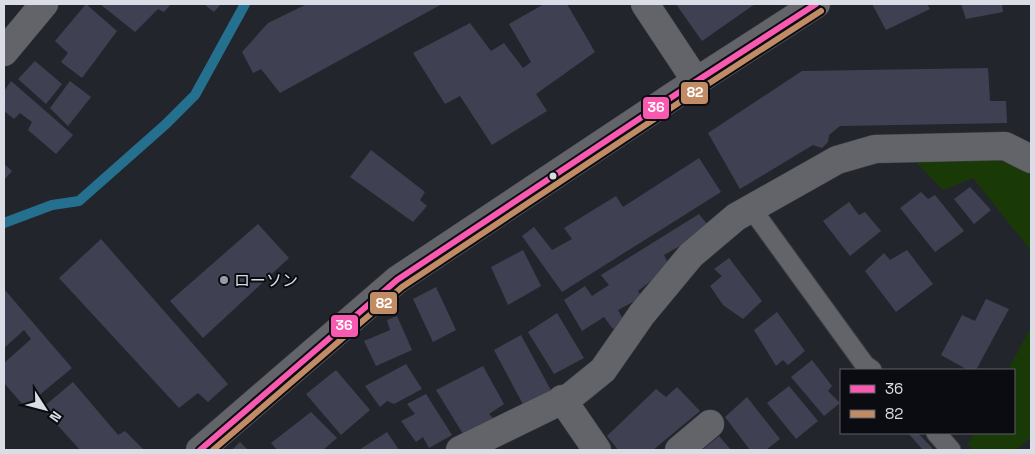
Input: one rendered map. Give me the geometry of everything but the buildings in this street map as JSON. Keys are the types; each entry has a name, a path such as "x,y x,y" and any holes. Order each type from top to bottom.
{"street":[{"path":"7,43 44,4"},
{"path":"645,4 696,81"},
{"path":"200,450 397,280 696,81 816,4"},
{"path":"460,450 570,396 603,370 642,314 691,255 736,217 837,160 874,149 1005,146 1031,159"},
{"path":"562,400 598,450"},
{"path":"679,450 710,424"}],"lane":[{"path":"751,208 865,365 871,369"},
{"path":"937,434 951,450"}],"green space":[{"path":"976,157 1019,165 1031,173 1031,251 973,178 943,190 912,158"},
{"path":"1031,327 1031,437 1016,450 973,450 968,444 973,434 1015,434 1015,369 1009,369"}],"waterway":[{"path":"4,223 52,205 79,201 166,124 195,95 245,4"}],"transit line":[{"name":"36","path":"200,450 397,280 675,95 816,4"},
{"name":"82","path":"213,450 402,287 680,102 821,11"}],"place":[{"name":"ローソン","path":"224,280"}]}
